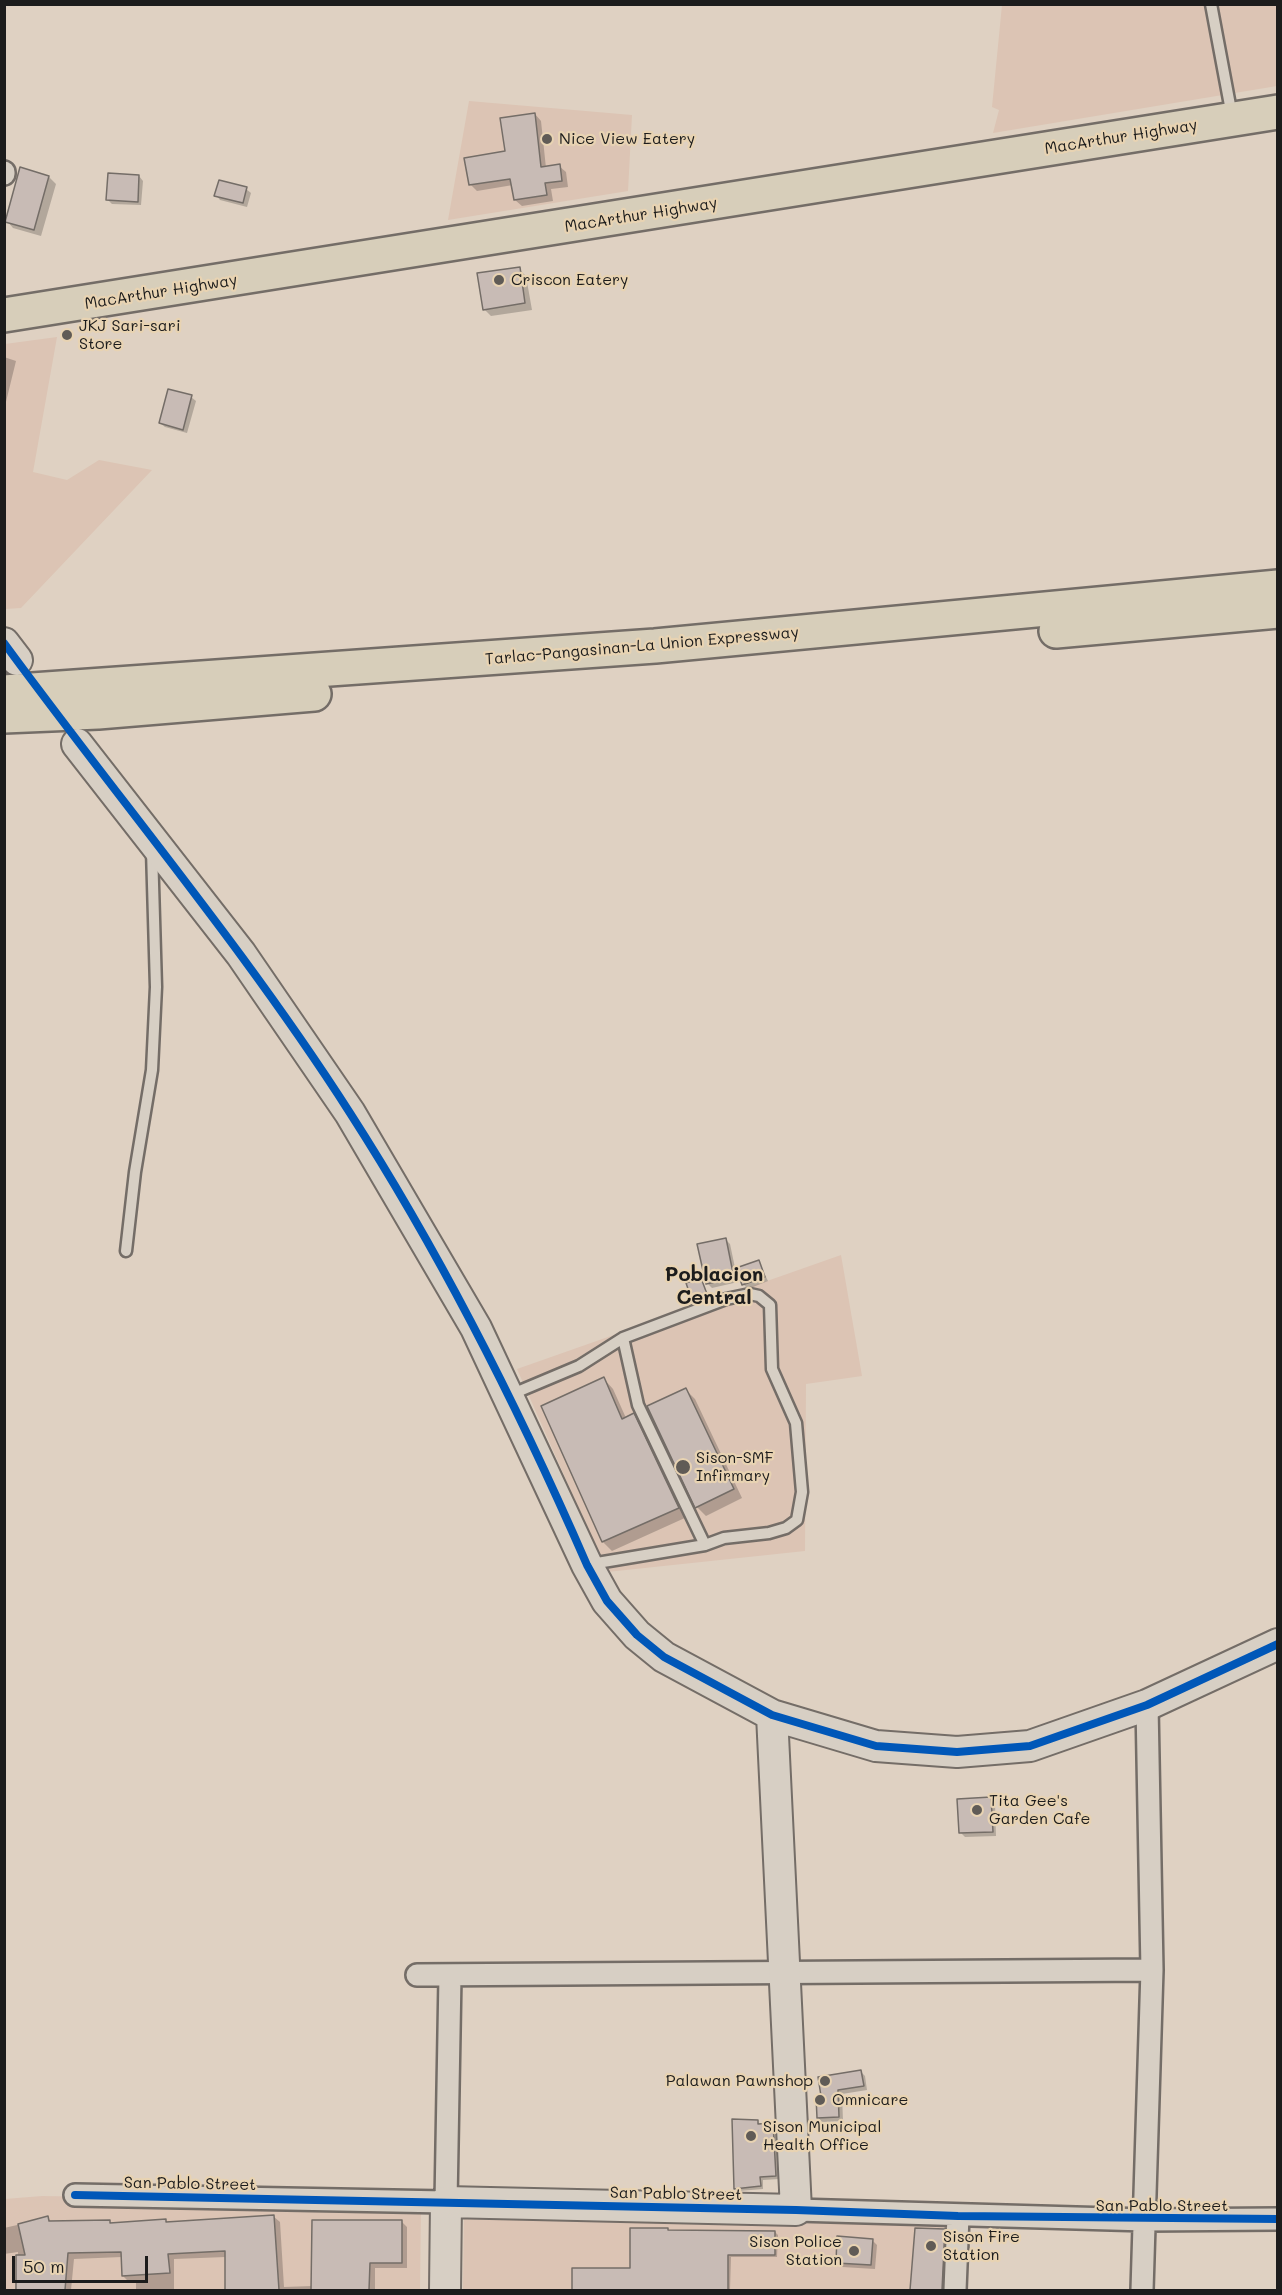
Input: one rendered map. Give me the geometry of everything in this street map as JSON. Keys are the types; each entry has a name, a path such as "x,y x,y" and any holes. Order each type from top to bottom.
{"highway":[{"name":"MacArthur Highway","path":"4,315 1278,112"},
{"name":"Tarlac-Pangasinan-La Union Expressway","path":"4,692 656,646 1278,587"},
{"name":"Tarlac-Pangasinan-La Union Expressway","path":"4,716 157,707 1278,611"}],"street":[{"path":"77,744 240,954 350,1113 476,1328 510,1395 587,1565 607,1601 637,1635 664,1657 772,1715 876,1746 957,1752 1030,1746 1147,1705 1278,1644"},
{"path":"1142,2290 1146,2220 1152,1970 1147,1705"},
{"path":"772,1715 782,1973 796,2210"},
{"path":"417,1975 1152,1970"},
{"path":"445,2290 450,1976"},
{"name":"San Pablo Street","path":"75,2195 796,2210 1146,2220 1278,2219"},
{"path":"955,2290 958,2216"}],"lane":[{"path":"1211,4 1232,120"},
{"path":"126,1251 135,1172 152,1070 156,987 151,838"},
{"path":"510,1395 579,1366 623,1338 726,1299 750,1294 759,1296 770,1305 772,1369 796,1424 802,1492 797,1520 786,1528 770,1533 724,1538 705,1545 587,1565"},
{"path":"623,1338 638,1405 705,1545"}],"shaded area":[{"path":"1002,5 1277,5 1277,86 993,133 999,110 992,107"},
{"name":"Nice View Eatery","path":"469,101 632,115 628,191 448,220"},
{"path":"57,337 33,472 67,480 99,460 152,470 21,608 5,609 5,344"},
{"name":"Sison-SMF Infirmary","path":"841,1255 862,1376 806,1384 805,1551 607,1572 517,1369"},
{"path":"42,2196 290,2200 421,2206 420,2290 5,2290 5,2199"},
{"path":"464,2213 951,2225 949,2290 463,2290"}],"building":[{"path":"535,113 541,167 560,164 562,181 545,183 547,195 514,200 510,179 469,185 464,158 505,151 500,118"},
{"path":"20,167 49,176 34,230 5,222"},
{"path":"108,173 139,175 138,202 106,200"},
{"path":"219,180 247,187 243,203 214,196"},
{"path":"520,267 525,303 483,310 477,273"},
{"path":"168,389 192,395 183,430 159,423"},
{"path":"726,1238 734,1278 706,1284 697,1244"},
{"path":"759,1260 765,1277 742,1285 736,1268"},
{"path":"701,1278 707,1294 692,1300 686,1283"},
{"path":"604,1377 622,1419 634,1413 679,1508 602,1542 541,1406"},
{"path":"686,1388 734,1489 695,1508 647,1406"},
{"path":"991,1797 993,1832 959,1833 957,1799"},
{"path":"861,2070 864,2086 838,2090 839,2117 817,2118 816,2096 821,2096 818,2077"},
{"path":"732,2119 758,2120 758,2124 773,2123 776,2176 760,2177 761,2186 734,2189"},
{"path":"274,2215 279,2290 225,2290 225,2251 168,2254 170,2273 122,2276 121,2252 68,2253 65,2290 16,2290 16,2255 25,2255 18,2224 48,2216 49,2221 110,2220 110,2223"},
{"path":"312,2220 402,2220 402,2263 370,2263 369,2290 311,2290"},
{"path":"630,2228 775,2231 775,2255 728,2255 728,2290 572,2290 572,2268 630,2268"},
{"path":"915,2228 945,2229 942,2290 910,2290"},
{"name":"Sison Police Station","path":"837,2236 873,2239 871,2265 836,2263"}],"cycle path":[{"path":"4,643 268,992 350,1113 416,1222 478,1334 587,1565 607,1601 637,1635 664,1657 772,1715 876,1746 957,1752 1030,1746 1147,1705 1278,1644"},
{"path":"75,2195 796,2210 958,2216 1278,2219"}],"place":[{"name":"Nice View Eatery","path":"547,139"},
{"name":"Criscon Eatery","path":"499,280"},
{"name":"JKJ Sari-sari Store","path":"67,335"},
{"name":"Sison-SMF Infirmary","path":"683,1467"},
{"name":"Tita Gee's Garden Cafe","path":"977,1810"},
{"name":"Palawan Pawnshop","path":"825,2081"},
{"name":"Omnicare","path":"820,2100"},
{"name":"Sison Municipal Health Office","path":"751,2136"},
{"name":"Sison Fire Station","path":"931,2246"},
{"name":"Sison Police Station","path":"854,2251"}],"district":[{"name":"Poblacion Central","path":"714,1286"}]}
